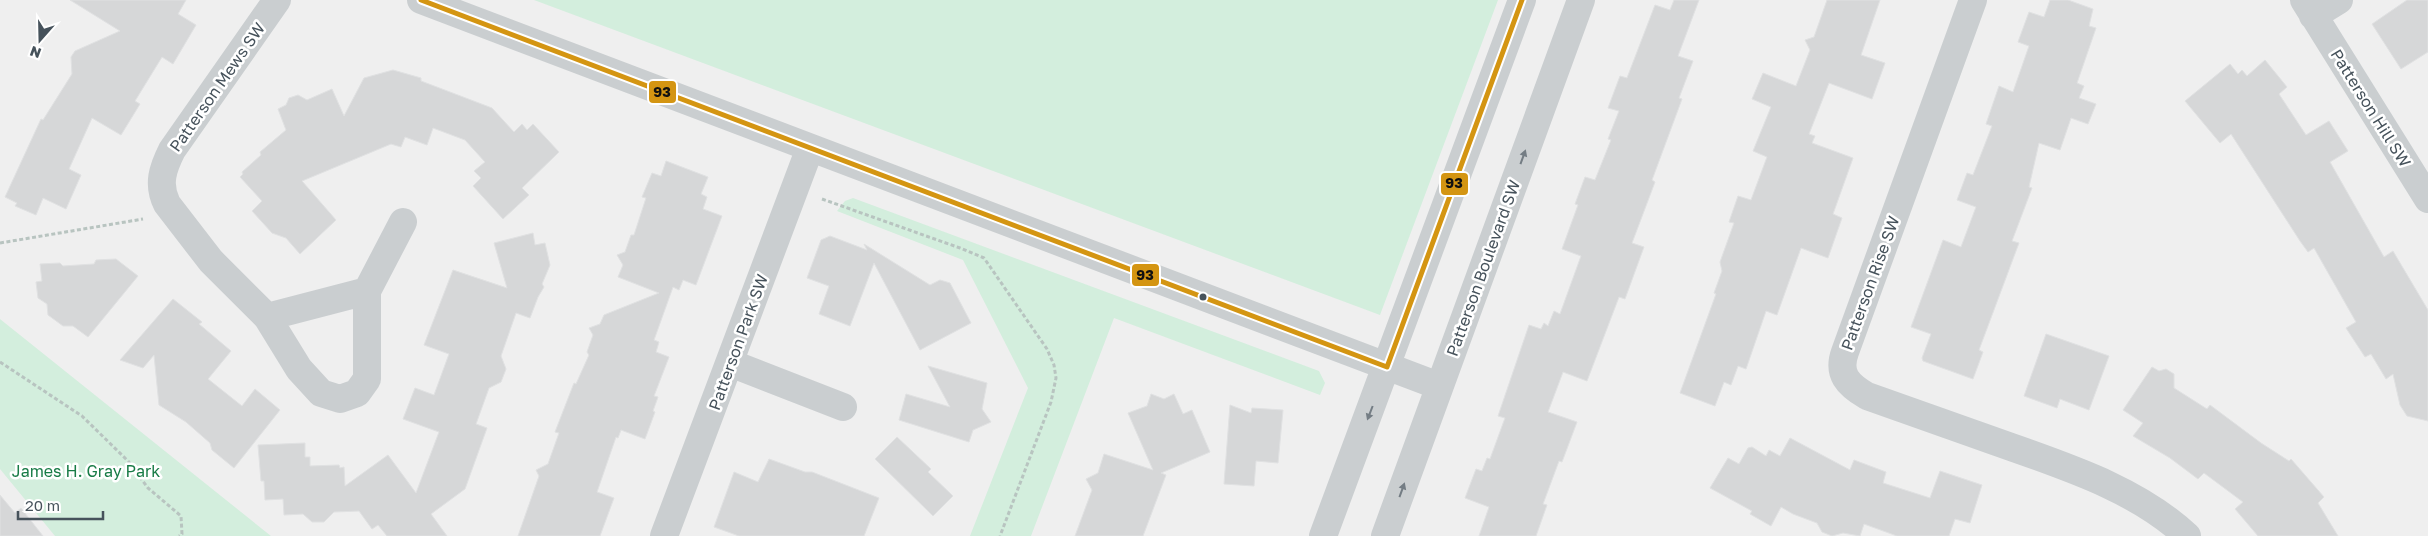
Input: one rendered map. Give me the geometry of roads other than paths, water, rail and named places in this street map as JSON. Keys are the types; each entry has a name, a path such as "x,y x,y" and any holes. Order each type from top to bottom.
{"street":[{"name":"Patterson Mews SW","path":"277,0 172,150 163,168 162,194 173,214 211,261 267,317 299,369 321,393 340,399 350,398 363,387 367,379 367,291 403,222"},
{"path":"421,0 1439,386"},
{"path":"1323,536 1522,0"},
{"name":"Patterson Boulevard SW","path":"1385,536 1581,0"},
{"name":"Patterson Rise SW","path":"1973,0 1845,352 1841,364 1844,377 1856,390 1867,396 2065,467 2116,488 2170,520 2187,536"},
{"name":"Patterson Hill SW","path":"2339,0 2309,8 2428,199"},
{"name":"Patterson Park SW","path":"664,536 810,148"},
{"path":"267,317 367,291"},
{"path":"730,363 843,407"}],"park label":[{"name":"James H. Gray Park","path":"86,471"}]}
